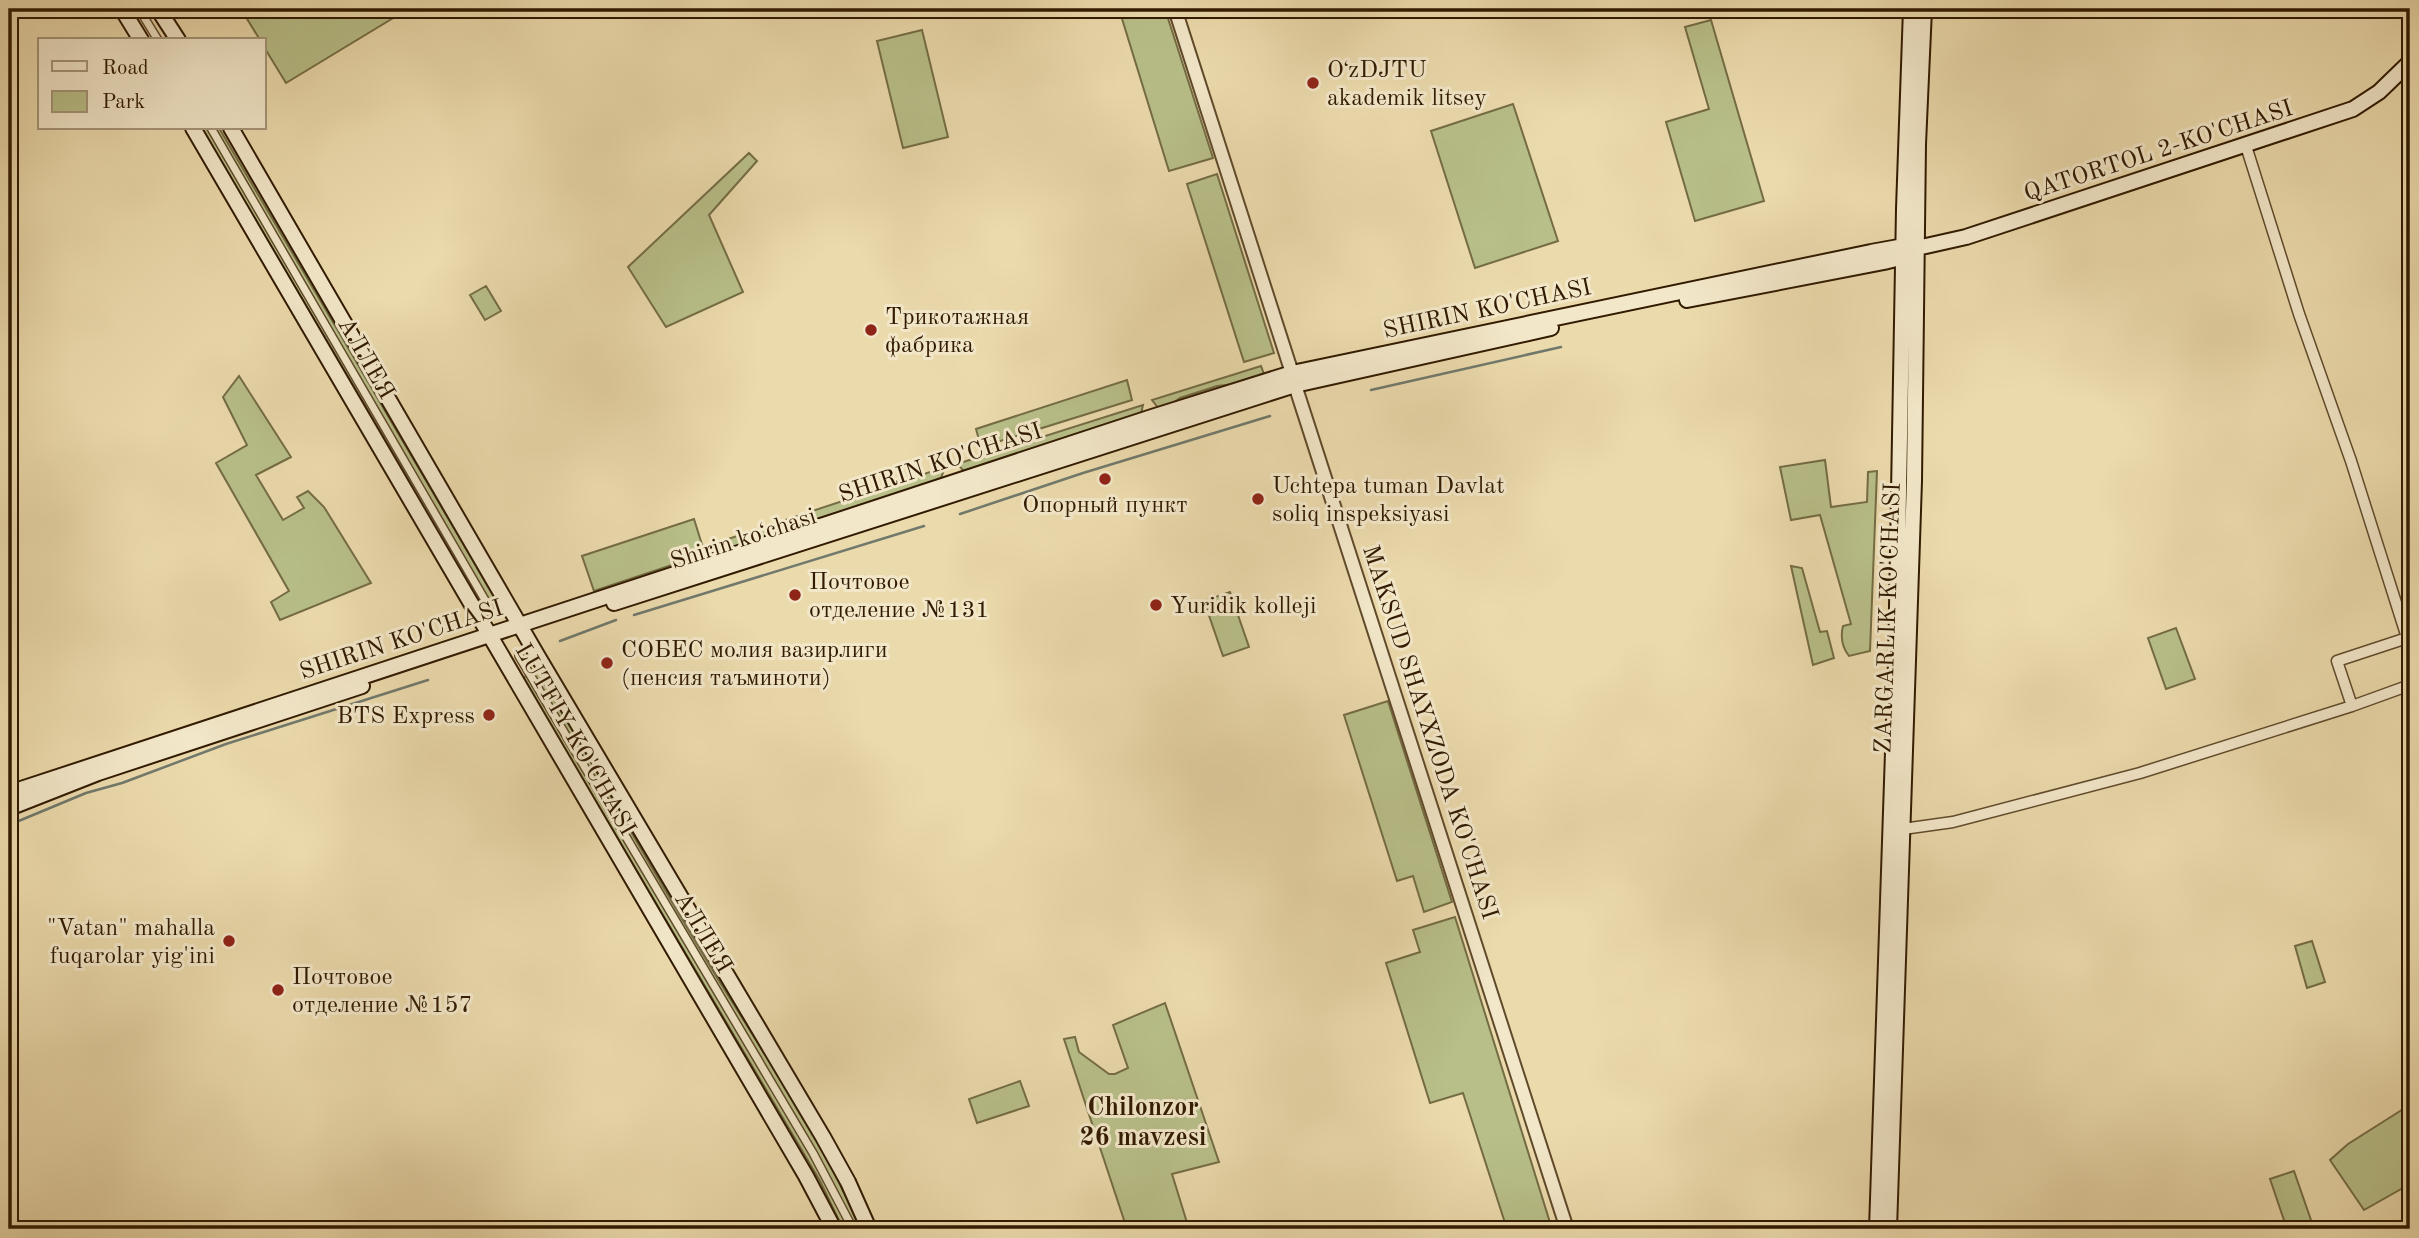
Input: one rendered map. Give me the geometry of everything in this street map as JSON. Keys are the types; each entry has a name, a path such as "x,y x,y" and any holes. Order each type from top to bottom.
{"main road":[{"path":"122,9 140,38"},
{"path":"158,9 177,38"},
{"name":"ZARGARLIK KO'CHASI","path":"1877,1229 1908,250 1911,9"},
{"name":"ZARGARLIK KO'CHASI","path":"1889,1229 1914,468 1908,250 1918,144 1924,9"},
{"name":"QATORTOL 2-KO'CHASI","path":"1908,250 1966,236 2246,146 2359,106 2384,89 2410,62"},
{"name":"LUTFIY KO'CHASI","path":"194,130 806,1176 834,1229"},
{"name":"LUTFIY KO'CHASI","path":"232,130 823,1137 848,1182 869,1229"},
{"name":"SHIRIN KO'CHASI","path":"9,808 110,769 522,628 1294,379 1622,313 1908,250"},
{"name":"SHIRIN KO'CHASI","path":"9,793 490,639"}],"street":[{"path":"139,9 157,38"},
{"name":"MAKSUD SHAYXZODA KO'CHASI","path":"1175,9 1567,1229"},
{"name":"АЛЛЕЯ","path":"212,130 489,607"},
{"path":"2246,146 2299,314 2410,641 2337,661 2352,706"},
{"name":"АЛЛЕЯ","path":"519,656 813,1153 853,1229"},
{"path":"1903,829 1953,822 2140,773 2352,706 2410,684"}],"green space":[{"path":"241,9 408,9 286,83 266,50 266,38 259,38"},
{"path":"1119,9 1165,9 1213,158 1169,171"},
{"path":"1711,20 1764,201 1695,221 1666,122 1709,109 1685,27"},
{"path":"922,30 948,137 903,148 877,41"},
{"path":"1513,104 1558,241 1475,268 1431,131"},
{"path":"202,130 220,130 499,605 482,613 399,463"},
{"path":"749,153 757,161 709,215 743,292 666,327 628,267"},
{"path":"1217,174 1274,353 1244,362 1187,184"},
{"path":"486,286 501,311 485,320 470,295"},
{"path":"1261,366 1264,374 1180,398 1159,409 1152,400"},
{"path":"239,376 291,457 256,475 283,520 304,508 297,497 308,491 324,507 371,583 280,620 271,602 289,591 216,463 247,445 223,397"},
{"path":"1127,380 1132,400 981,447 976,429"},
{"path":"1143,405 1141,414 965,472 957,464"},
{"path":"1825,460 1831,507 1867,502 1868,472 1877,471 1870,651 1849,656 1843,646 1842,634 1843,626 1851,624 1820,515 1791,520 1780,467"},
{"path":"945,467 940,481 725,551 719,542"},
{"path":"694,519 705,554 594,591 582,556"},
{"path":"1791,566 1802,568 1820,632 1827,631 1834,658 1813,665"},
{"path":"1230,592 1249,647 1223,656 1204,601"},
{"path":"2176,628 2195,679 2166,689 2148,638"},
{"path":"537,669 691,934 792,1097 829,1162 860,1229 843,1229 820,1181 523,678"},
{"path":"1388,701 1452,902 1424,912 1413,876 1397,881 1344,715"},
{"path":"1455,917 1552,1229 1507,1229 1463,1093 1430,1103 1386,963 1420,952 1413,930"},
{"path":"2312,941 2325,982 2307,988 2295,946"},
{"path":"1165,1003 1219,1162 1172,1174 1189,1229 1127,1229 1064,1039 1075,1037 1079,1052 1109,1074 1115,1074 1128,1068 1113,1025"},
{"path":"1020,1081 1029,1106 977,1123 969,1099"},
{"path":"2408,1106 2410,1184 2364,1210 2330,1160 2348,1144"},
{"path":"2294,1171 2312,1223 2287,1229 2270,1179"}],"waterway":[{"path":"1371,390 1561,347"},
{"path":"960,514 1270,416"},
{"path":"634,615 924,526"},
{"path":"560,641 616,620"},
{"path":"9,825 86,793 122,783 226,744 428,680"}],"place":[{"name":"OʻzDJTU akademik litsey","path":"1313,83"},
{"name":"Трикотажная фабрика","path":"871,330"},
{"name":"Опорный пункт","path":"1105,479"},
{"name":"Uchtepa tuman Davlat soliq inspeksiyasi","path":"1258,499"},
{"name":"Почтовое отделение №131","path":"795,595"},
{"name":"Yuridik kolleji","path":"1156,605"},
{"name":"СОБЕС молия вазирлиги (пенсия таъминоти)","path":"607,663"},
{"name":"BTS Express","path":"489,715"},
{"name":"\"Vatan\" mahalla fuqarolar yig'ini","path":"229,941"},
{"name":"Почтовое отделение №157","path":"278,990"}],"district":[{"name":"Chilonzor 26 mavzesi","path":"1143,1121"}]}
